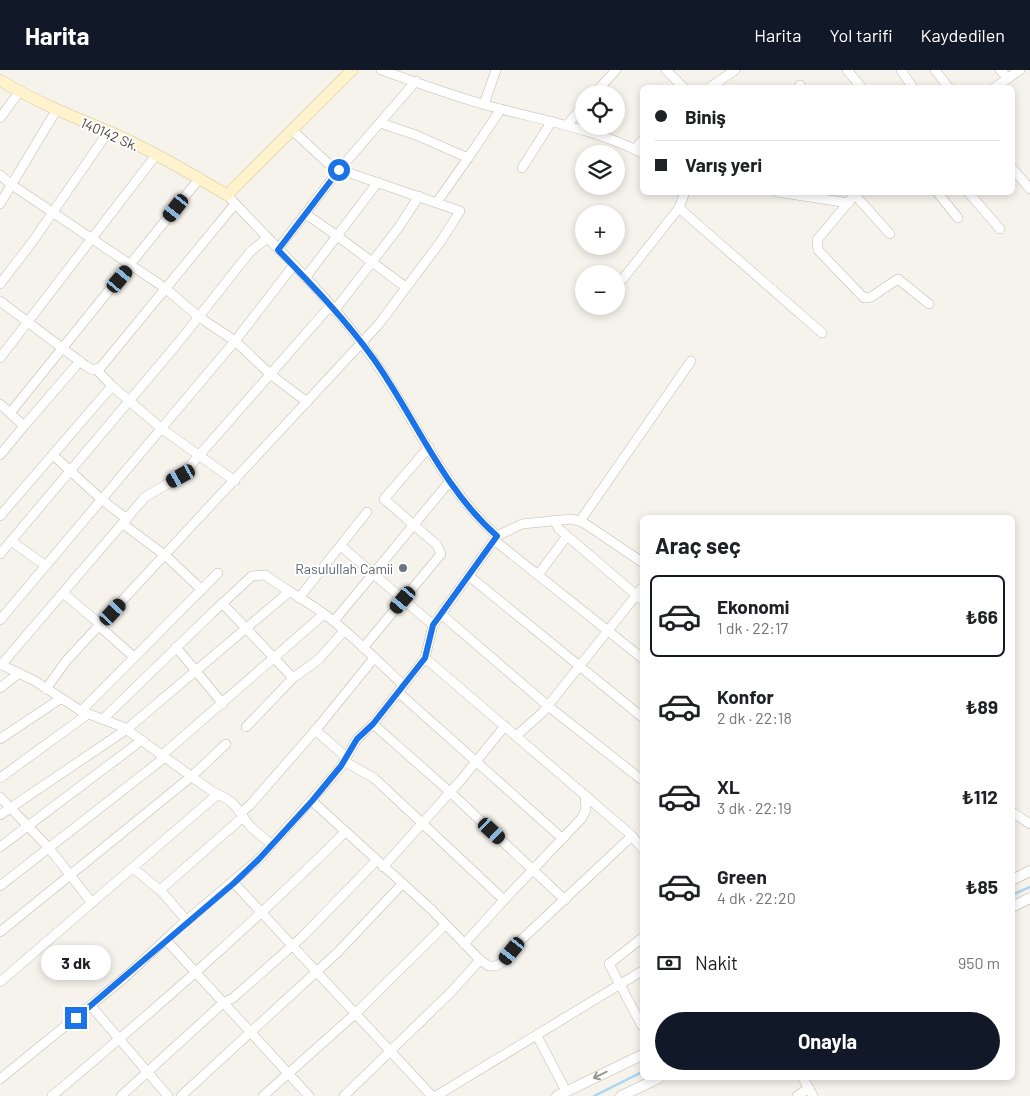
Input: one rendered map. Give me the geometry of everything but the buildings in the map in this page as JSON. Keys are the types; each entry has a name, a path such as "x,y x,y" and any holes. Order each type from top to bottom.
{"main road":[{"path":"223,193 292,130 352,70"},
{"name":"140142 Sk.","path":"0,80 74,118 156,155 223,193"}],"street":[{"path":"381,70 484,104 567,125 639,151"},
{"path":"484,104 496,70"},
{"path":"602,85 616,70"},
{"path":"666,70 681,85"},
{"path":"713,85 735,70"},
{"path":"847,70 860,85"},
{"path":"901,70 911,85"},
{"path":"935,70 947,85"},
{"path":"1000,70 1008,78"},
{"path":"998,85 1020,70"},
{"path":"278,250 339,170 416,81"},
{"path":"0,118 20,91"},
{"path":"0,204 57,109"},
{"path":"437,202 501,109"},
{"path":"567,125 575,116"},
{"path":"522,168 552,121"},
{"path":"380,123 416,135 468,158"},
{"path":"46,689 66,662 379,324 441,241 460,211 332,167 292,130"},
{"path":"0,284 108,132"},
{"path":"0,358 156,155"},
{"path":"1015,172 1030,189"},
{"path":"0,175 165,288 199,317 235,341 270,374 307,402"},
{"path":"10,413 131,265 198,179"},
{"path":"305,278 339,236 378,182"},
{"path":"223,193 305,278 373,358 450,481 466,504 495,538 640,656"},
{"path":"625,276 679,208 684,195"},
{"path":"823,195 854,197 890,234"},
{"path":"939,195 958,218"},
{"path":"971,195 1000,229"},
{"path":"271,844 251,828 236,805 163,757 127,729 85,712 1,664 145,497 181,476 199,457 270,374 371,263 399,227 419,196"},
{"path":"854,197 817,240 818,250 864,298 871,297 898,279 928,304"},
{"path":"0,301 80,361 93,370 96,369 100,367 235,204"},
{"path":"679,208 822,333"},
{"path":"305,214 339,236 371,263 406,287"},
{"path":"0,554 130,401 250,252 267,238"},
{"path":"0,620 235,341 293,266"},
{"path":"0,455 80,361"},
{"path":"580,521 691,361"},
{"path":"96,369 112,386 162,429 235,481"},
{"path":"0,516 112,386"},
{"path":"0,404 24,426"},
{"path":"362,648 441,554 438,545 384,499 429,447"},
{"path":"53,455 202,590"},
{"path":"334,621 450,481"},
{"path":"299,598 367,512"},
{"path":"516,736 548,706 608,631 639,598 558,528 554,520"},
{"path":"0,1079 91,1006 187,921 234,883 259,859 312,801 345,759 357,739 373,724 425,658 433,625 495,538 522,524 554,520 580,521 640,561"},
{"path":"538,575 567,536"},
{"path":"11,541 46,566"},
{"path":"341,546 372,575 433,625"},
{"path":"0,778 85,712 134,657 218,574"},
{"path":"103,720 176,647 252,576 265,575 334,621 374,658 401,688 477,761 563,839"},
{"path":"469,576 640,714"},
{"path":"0,815 127,729 289,592"},
{"path":"63,593 134,657"},
{"path":"222,603 247,627 293,678"},
{"path":"0,886 163,757 324,614"},
{"path":"441,614 548,706 640,778"},
{"path":"246,727 293,678 318,660 344,631"},
{"path":"176,647 223,704"},
{"path":"160,890 242,815 374,658"},
{"path":"425,658 632,836 640,846"},
{"path":"0,688 19,673"},
{"path":"0,739 60,699"},
{"path":"373,724 450,792 565,900"},
{"path":"121,1096 223,1003 233,998 380,864 422,823 505,726"},
{"path":"315,730 345,759 374,778 504,900"},
{"path":"0,847 142,740"},
{"path":"0,932 192,776 226,744"},
{"path":"0,982 218,794"},
{"path":"464,944 581,819 586,810 585,795"},
{"path":"0,798 48,848 92,903"},
{"path":"312,801 446,924 480,960 489,966 496,966 503,962 520,941 632,836"},
{"path":"1015,814 1030,824"},
{"path":"52,1096 196,973 261,914 345,832"},
{"path":"132,868 160,890 187,921"},
{"path":"1015,878 1030,871"},
{"path":"234,883 431,1095 536,1036 640,972"},
{"path":"181,1096 316,973 361,929 402,884"},
{"path":"1015,906 1030,898"},
{"path":"263,1096 355,1014 446,924"},
{"path":"166,940 309,1096"},
{"path":"640,940 609,964 640,1022"},
{"path":"344,1096 452,991 480,960"},
{"path":"91,1006 118,1040 168,1096"},
{"path":"536,1036 562,1094 640,1056"},
{"path":"621,1096 638,1092 656,1080"},
{"path":"797,1096 811,1092 805,1080"}],"waterway":[{"path":"1015,894 1030,887"},
{"path":"594,1096 640,1073"}],"place":[{"name":"Rasulullah Camii","path":"403,568"}],"route":[{"path":"76,1018 123,979 180,926 234,883 259,859 312,801 341,766 357,739 373,724 425,658 433,625 497,536 483,524 466,504 373,358 330,306 278,250 339,170"}]}
